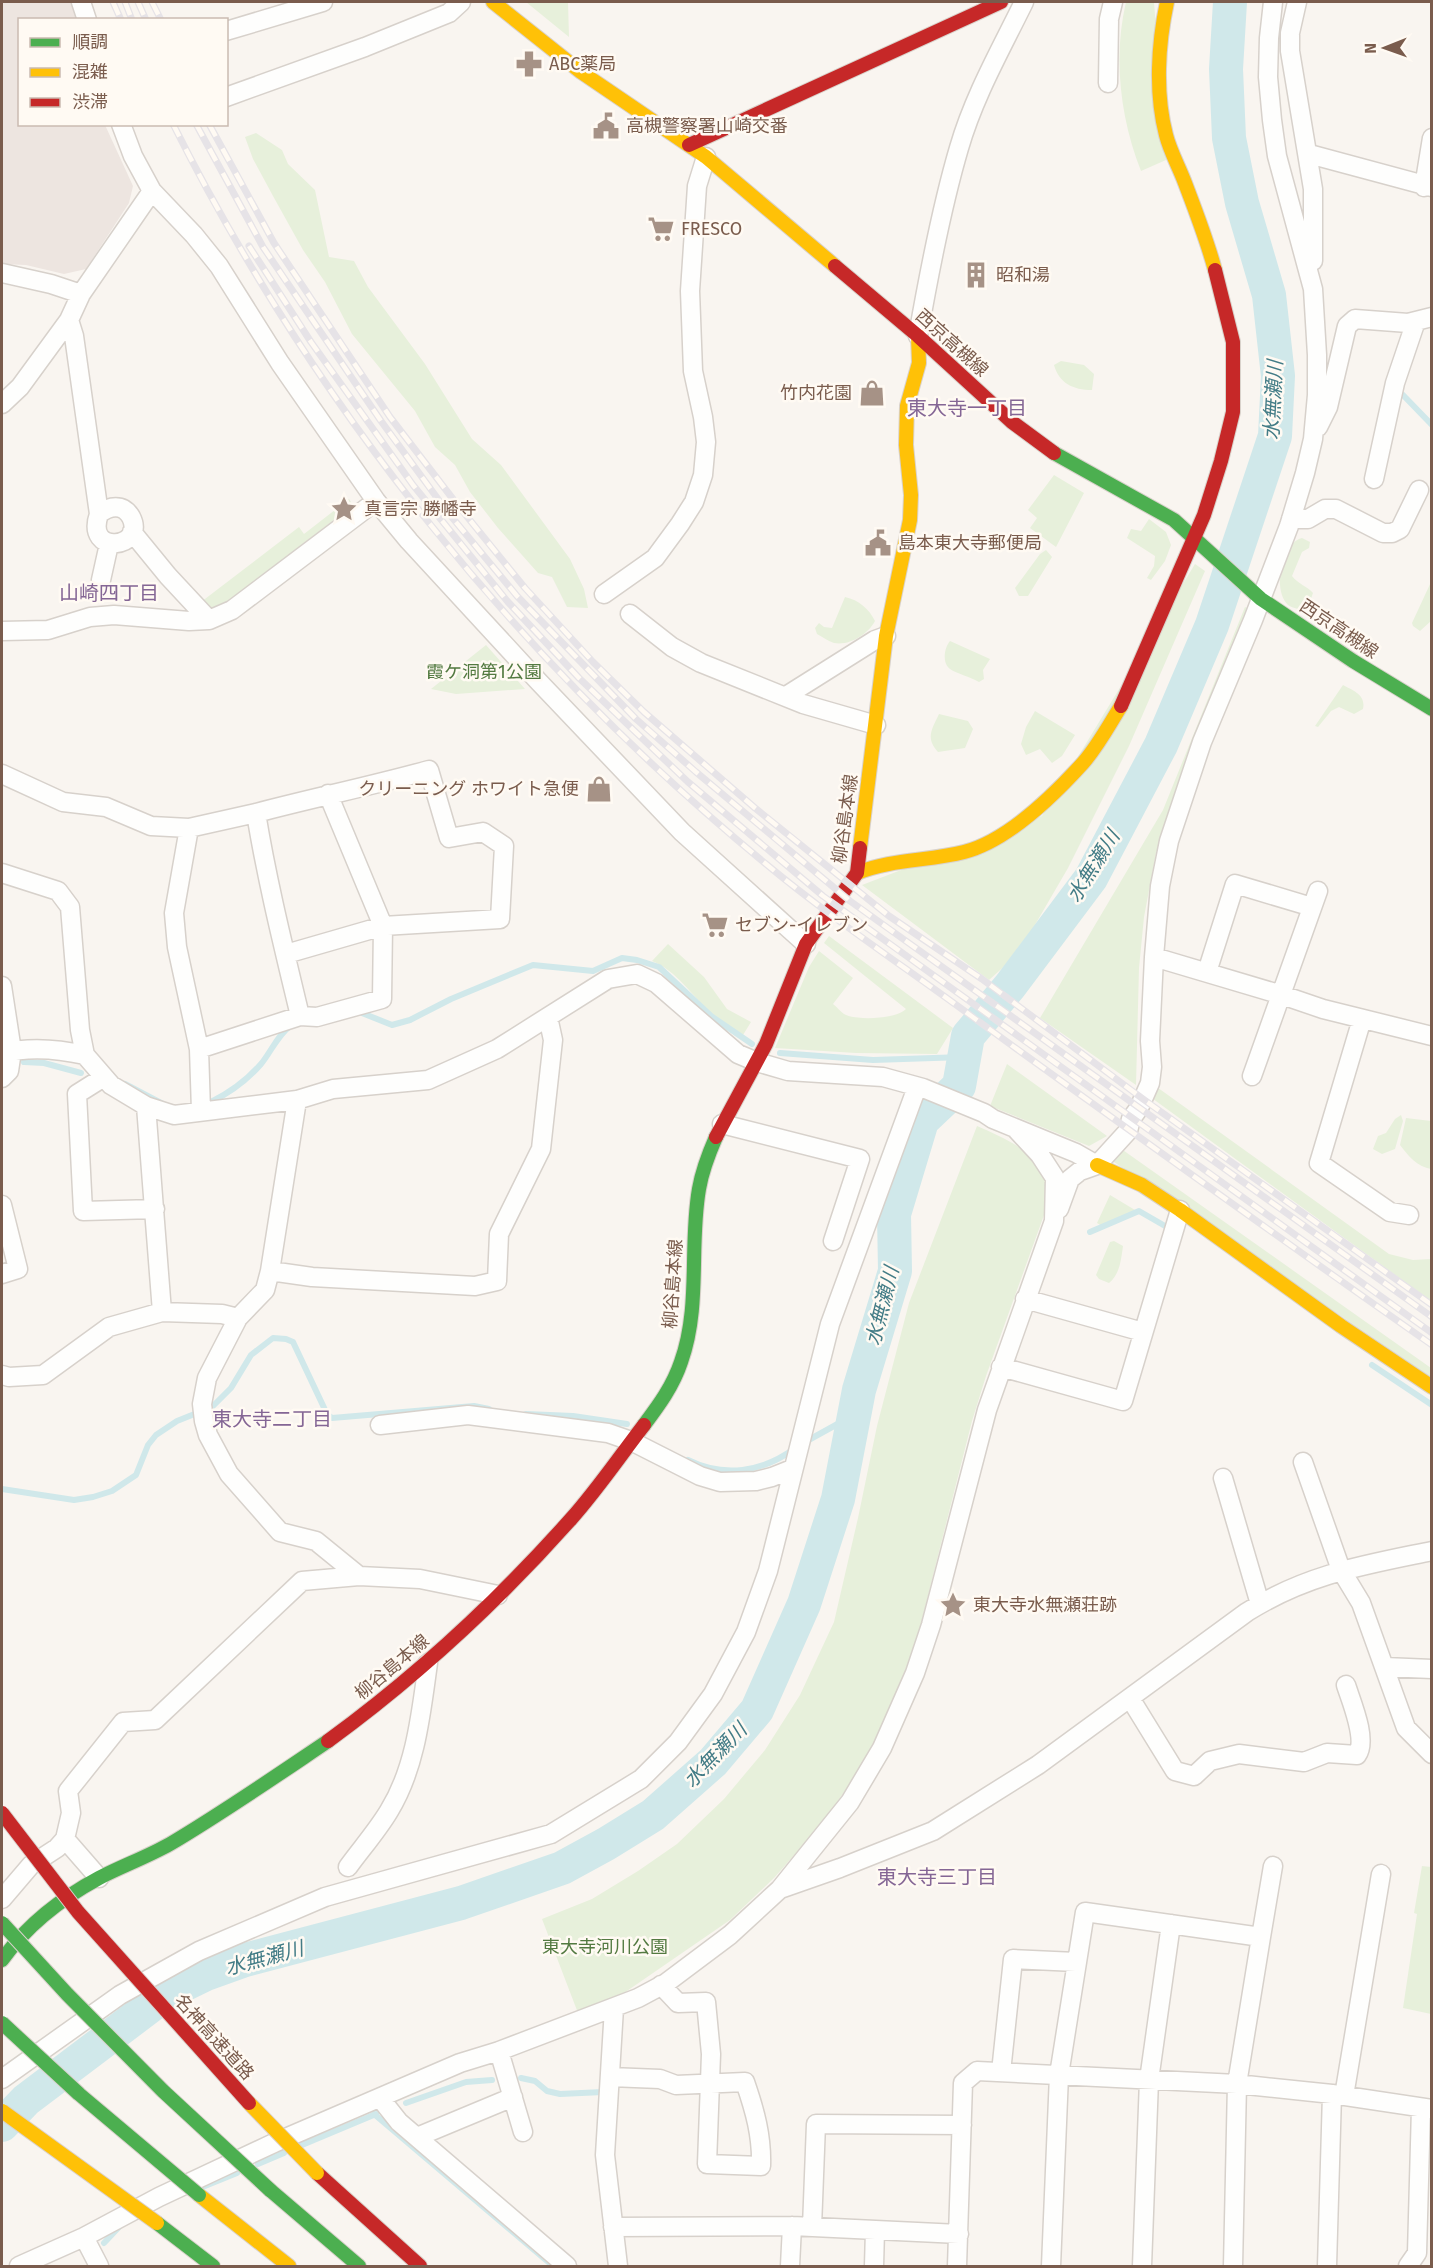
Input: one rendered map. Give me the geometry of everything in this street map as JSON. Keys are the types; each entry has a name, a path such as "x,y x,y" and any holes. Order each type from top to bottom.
{"main road":[{"name":"西京高槻線","path":"493,2 581,72 706,157 918,336 1012,422 1058,456 1174,520 1258,596 1353,661 1431,709"},
{"path":"689,145 1001,2"},
{"path":"857,873 872,867 964,852 979,847 1026,818 1084,762 1124,700 1198,543 1233,412 1233,342 1205,233 1166,135 1161,102 1160,64 1162,26 1167,2"},
{"name":"柳谷島本線","path":"2,1960 12,1946 57,1903 99,1878 168,1845 241,1800 330,1740 428,1663 572,1518 665,1397 681,1363 691,1322 696,1214 699,1188 709,1153 722,1124 757,1062 806,944 857,873 886,636 910,520 911,495 906,445 907,406 919,363 918,336"},
{"path":"1097,1165 1142,1185 1180,1210 1341,1326 1431,1387"},
{"name":"名神高速道路","path":"2,1813 78,1912 269,2125 317,2173 420,2266"},
{"path":"2,1923 67,1994 163,2091 270,2190 359,2266"},
{"path":"2,2024 79,2094 199,2195 289,2266"},
{"path":"2,2110 213,2266"}],"street":[{"path":"81,2 86,18"},
{"path":"228,30 323,2"},
{"path":"228,94 365,46 449,13 462,2"},
{"path":"918,336 959,147 978,95 1024,2"},
{"path":"1108,83 1109,20 1113,2"},
{"path":"1273,2 1268,77 1277,156 1313,289"},
{"path":"20,2266 274,2143 460,2063 499,2051 614,2008 661,1985 730,1935 780,1889 850,1802 882,1748 915,1673 931,1625 981,1430 1025,1299 1070,1179 1080,1171 1097,1165 1128,1131 1131,1119 1139,1108 1150,1083 1154,957 1160,886 1169,841 1202,742 1258,596 1291,519 1305,473 1313,439 1317,365 1313,289 1313,189 1309,154 1293,82 1290,51 1290,33 1297,2"},
{"path":"122,126 133,156 152,191 194,235 219,266 261,336 376,501 409,541 484,624 666,815 806,944"},
{"path":"1309,154 1428,187 1431,138"},
{"path":"604,594 655,558 694,502 703,475 706,442 693,371 690,291 697,186 706,157"},
{"path":"2,404 20,387 69,320 81,294 152,191"},
{"path":"2,273 51,284 81,294"},
{"path":"1313,439 1328,406 1347,326 1350,322 1355,320 1407,323 1424,319"},
{"path":"1374,479 1395,384 1424,319"},
{"path":"69,320 74,336 99,514 95,525 99,537 109,543 118,544 127,540 132,532 133,522 128,512 119,507 108,507 99,514"},
{"path":"1291,519 1308,519 1325,508 1336,509 1383,533 1392,533 1400,529 1419,490"},
{"path":"2,631 48,630 90,617 114,615 189,621 209,620 232,610 376,501"},
{"path":"132,532 168,576 209,620"},
{"path":"101,580 109,543"},
{"path":"630,614 672,647 701,663 804,704 876,725"},
{"path":"786,696 875,640 886,636"},
{"path":"2,774 63,802 106,807 151,826 189,828 328,794 368,787 429,770 448,838 483,832 504,846 500,919 382,926 286,954"},
{"path":"199,1049 300,1016 317,1017 382,999 382,926 328,794"},
{"path":"256,813 262,850 300,1016"},
{"path":"189,828 174,913 177,948 199,1049 201,1111"},
{"path":"2,873 58,891 70,907 80,1030 85,1055 111,1085 146,1106 174,1115 297,1100 333,1089 428,1080 497,1049 608,980 636,974 656,983 738,1054 757,1062 788,1071 883,1077 920,1088 1076,1153 1097,1165"},
{"path":"1207,972 1235,884 1315,899 1252,1076"},
{"path":"1154,957 1323,1009 1431,1036"},
{"path":"2,986 9,1071 2,1078"},
{"path":"270,1271 312,1277 475,1286 497,1281 499,1234 541,1149 553,1040 548,1017"},
{"path":"1362,1019 1319,1163 1390,1212 1409,1215"},
{"path":"7,1052 66,1050 85,1055"},
{"path":"104,1077 77,1094 83,1211 155,1209"},
{"path":"2,2079 120,1995 199,1951 325,1898 552,1834 641,1779 678,1742 713,1694 746,1632 768,1571 830,1324 920,1088"},
{"path":"297,1100 265,1290 238,1318 207,1378 202,1404 208,1435 229,1474 279,1532 316,1541 359,1576"},
{"path":"146,1106 162,1312"},
{"path":"722,1124 860,1159 833,1240"},
{"path":"1015,1128 1041,1155 1055,1178 1054,1221"},
{"path":"2,1205 18,1269 2,1274"},
{"path":"1001,1367 1123,1401 1180,1210"},
{"path":"1025,1299 1143,1332"},
{"path":"2,1375 9,1377 43,1375 109,1326 162,1312 222,1314 238,1318"},
{"path":"380,1425 468,1415 608,1433 700,1476 720,1482 772,1478 792,1468"},
{"path":"1303,1462 1341,1570 1361,1603 1406,1728 1431,1754"},
{"path":"1223,1478 1260,1604"},
{"path":"780,1889 933,1831 1038,1765 1260,1604 1282,1591 1310,1579 1341,1570 1431,1551"},
{"path":"2,1899 31,1865 57,1848 65,1839 71,1814 68,1791 123,1722 155,1720 302,1581 359,1576 420,1579 498,1595"},
{"path":"348,1868 390,1810 409,1769 421,1716 428,1663"},
{"path":"1385,1666 1431,1669"},
{"path":"1130,1698 1175,1771 1194,1776 1210,1761 1239,1754 1304,1762 1327,1753 1357,1755 1360,1752 1361,1736 1346,1685"},
{"path":"65,1839 99,1878"},
{"path":"1233,2266 1237,2084 1273,1866"},
{"path":"1327,2266 1338,2095 1381,1874"},
{"path":"1051,2266 1059,2075 1085,1911 1261,1937"},
{"path":"1142,2266 1149,2080 1171,1924"},
{"path":"1001,2072 1014,1959 1076,1962"},
{"path":"610,2077 660,2079 676,2085 710,2085 746,2082 757,2115 762,2144 760,2166 707,2164 710,2085 711,2054 706,2002 678,2003 661,1985"},
{"path":"614,2008 605,2155 618,2266"},
{"path":"499,2051 523,2132"},
{"path":"957,2266 963,2084 977,2071 1237,2084 1338,2095 1426,2109 1417,2253 1408,2266"},
{"path":"380,2097 399,2122 567,2266"},
{"path":"417,2137 513,2097"},
{"path":"812,2227 816,2124 962,2125"},
{"path":"613,2227 792,2226 959,2234"},
{"path":"790,2266 792,2226"},
{"path":"874,2266 875,2230"},
{"path":"84,2237 99,2266"}],"shaded area":[{"path":"2,2 73,2 79,18 18,18 18,126 105,126 133,186 129,203 86,269 64,274 26,265 2,264"}],"green space":[{"path":"526,2 568,2 569,37"},
{"path":"1126,2 1154,2 1166,160 1141,171 1128,130 1119,66"},
{"path":"256,133 282,150 288,164 315,190 329,257 354,261 368,287 425,364 472,439 501,465 570,559 584,589 588,608 567,607 552,577 538,573 498,528 470,492 455,465 435,447 415,411 352,334 325,282 303,250 253,159 245,137"},
{"path":"1061,361 1084,365 1094,374 1092,390 1079,389 1063,381 1054,365"},
{"path":"1054,475 1084,493 1056,547 1030,528 1037,518 1028,510"},
{"path":"349,499 353,505 211,615 201,602 299,527 304,534"},
{"path":"1149,519 1166,532 1171,545 1165,561 1151,580 1147,578 1154,566 1155,556 1127,538 1131,529 1141,531"},
{"path":"1302,538 1310,542 1309,548 1302,552 1292,576 1313,593 1307,610 1288,605 1280,589 1284,557 1289,548"},
{"path":"1046,550 1052,557 1028,596 1019,596 1015,588 1040,554"},
{"path":"1195,564 1205,571 1129,746 1068,868 1018,954 989,980 862,885 1042,816"},
{"path":"1431,582 1431,621 1420,631 1412,623"},
{"path":"845,597 863,606 875,621 858,638 846,643 834,643 817,634 815,628 819,623 824,627 832,628"},
{"path":"1245,607 1249,609 1156,853 1144,917 1139,968 1136,1085 1040,1018 1163,810"},
{"path":"950,641 990,659 983,670 984,679 979,682 952,671 947,666 945,655"},
{"name":"霞ケ洞第1公園","path":"486,645 525,689 456,694 431,689"},
{"path":"1343,685 1361,697 1363,709 1354,714 1339,707 1331,711 1318,727 1315,726"},
{"path":"1035,711 1075,735 1062,756 1052,763 1040,749 1026,755 1021,744 1026,727"},
{"path":"939,714 968,721 973,729 965,748 938,752 934,747 931,733"},
{"path":"829,936 953,1028 937,1054 856,1053 775,1048 809,967 819,951 853,978 833,1004 844,1014 857,1018 876,1018 894,1015 906,1009 824,943"},
{"path":"668,944 704,977 727,1009 751,1022 743,1035 716,1017 677,977 652,961"},
{"path":"1007,1064 1107,1136 1089,1146 990,1106"},
{"path":"1154,1085 1389,1254 1413,1260 1431,1259 1431,1301 1149,1096"},
{"path":"1401,1115 1403,1121 1395,1149 1382,1154 1373,1149 1378,1136 1386,1133 1395,1119"},
{"path":"1406,1118 1431,1121 1431,1169 1414,1160 1400,1145"},
{"name":"東大寺河川公園","path":"977,1126 1018,1146 1034,1161 1047,1183 1048,1204 972,1421 917,1639 896,1695 863,1765 824,1821 774,1878 730,1920 624,1993 578,2013 542,1919 592,1899 638,1871 677,1844 724,1799 765,1750 800,1695 834,1622 877,1426 909,1303"},
{"path":"1120,1148 1431,1368 1431,1377 1111,1160"},
{"path":"1110,1195 1135,1210 1102,1226 1097,1223"},
{"path":"1114,1241 1123,1246 1118,1271 1109,1283 1099,1279 1096,1275 1110,1242"},
{"path":"1422,1866 1431,1867 1431,2014 1403,2008"}],"waterway":[{"name":"水無瀬川","path":"2,2125 26,2100 169,1992 206,1974 245,1960 461,1903 562,1868 606,1844 653,1815 713,1762 757,1710 804,1604 838,1499 859,1390 895,1271 894,1214 922,1121 959,1086 968,1036 1010,986 1091,878 1161,745 1212,625 1275,436 1278,376 1269,295 1242,203 1229,138 1226,69 1230,2"},
{"path":"1403,395 1432,425"},
{"path":"357,1011 392,1025 410,1020 451,999 533,965 593,971 622,958 659,967 711,1016 752,1044"},
{"path":"211,1102 250,1075 261,1064 281,1034 290,1026"},
{"path":"780,1053 873,1060 964,1057"},
{"path":"24,1062 44,1063 81,1073"},
{"path":"125,1084 163,1104"},
{"path":"1090,1232 1139,1211 1165,1226"},
{"path":"2,1489 74,1500 112,1491 136,1475 148,1445 156,1435 177,1421 212,1407 231,1388 251,1355 273,1338 293,1342 327,1414 332,1418 474,1406 489,1409"},
{"path":"1372,1365 1432,1405"},
{"path":"805,1442 843,1421 859,1390"},
{"path":"526,1414 573,1416 627,1424"},
{"path":"688,1460 715,1469 743,1470 769,1463 794,1449"},
{"path":"521,2078 535,2081 547,2091 560,2094 603,2092 603,2090"},
{"path":"406,2103 466,2082 492,2080"},
{"path":"374,2114 553,2266"},
{"path":"302,2145 376,2114"},
{"path":"258,2164 284,2153"},
{"path":"205,2186 237,2173"},
{"path":"104,2243 120,2226"}],"railway":[{"path":"113,2 120,18"},
{"path":"125,2 131,18"},
{"path":"138,2 145,18"},
{"path":"152,2 160,18"},
{"path":"174,126 229,229 291,331 359,430 431,525 508,616 590,703 676,786 766,864 817,904 1432,1345"},
{"path":"197,126 263,247 381,421 446,510 517,596 636,719 850,901 1432,1317"},
{"path":"210,126 274,243 390,417 525,588 593,662 644,712 755,808 889,916 982,979 1143,1099 1432,1305"},
{"path":"249,246 311,342 413,485 508,602 579,678 688,782 823,896 1432,1333"}],"traffic: fast":[{"path":"1054,453 1174,520 1261,599 1353,661 1432,709"},
{"path":"644,1425 674,1379 687,1341 693,1298 699,1189 716,1137"},
{"path":"2,1960 22,1935 72,1894 99,1878 170,1844 328,1741"},
{"path":"2,1923 67,1994 163,2091 270,2190"},
{"path":"2,2023 79,2094 199,2195"},
{"path":"270,2190 359,2266"},
{"path":"157,2223 213,2266"}],"traffic: slow":[{"path":"493,2 581,72 706,157 835,266"},
{"path":"1167,2 1159,68 1163,119 1172,153 1197,215 1215,270"},
{"path":"860,848 886,636 910,520 911,495 906,445 907,406 919,363 918,336"},
{"path":"857,873 883,865 964,852 997,838 1029,815 1071,776 1094,750 1121,706"},
{"path":"1097,1165 1142,1185 1180,1210 1341,1326 1432,1387"},
{"path":"249,2103 317,2173"},
{"path":"2,2111 157,2223"},
{"path":"199,2195 289,2266"}],"traffic: jam":[{"path":"689,145 1001,2"},
{"path":"835,266 918,336 1012,422 1054,453"},
{"path":"1121,706 1204,515 1233,412 1233,342 1215,270"},
{"path":"716,1137 766,1044 806,944 857,873 860,848"},
{"path":"328,1741 425,1664 486,1608 581,1508 644,1425"},
{"path":"2,1813 78,1912 249,2103"},
{"path":"317,2173 420,2266"}],"place":[{"name":"ABC薬局","path":"529,64"},
{"name":"高槻警察署山崎交番","path":"606,126"},
{"name":"FRESCO","path":"661,229"},
{"name":"昭和湯","path":"976,275"},
{"name":"竹内花園","path":"872,393"},
{"name":"真言宗 勝幡寺","path":"344,509"},
{"name":"島本東大寺郵便局","path":"878,543"},
{"name":"クリーニング ホワイト急便","path":"599,789"},
{"name":"セブン-イレブン","path":"715,925"},
{"name":"東大寺水無瀬荘跡","path":"953,1605"}],"district":[{"name":"東大寺一丁目","path":"967,408"},
{"name":"山崎四丁目","path":"109,593"},
{"name":"東大寺二丁目","path":"272,1419"},
{"name":"東大寺三丁目","path":"937,1877"}]}
